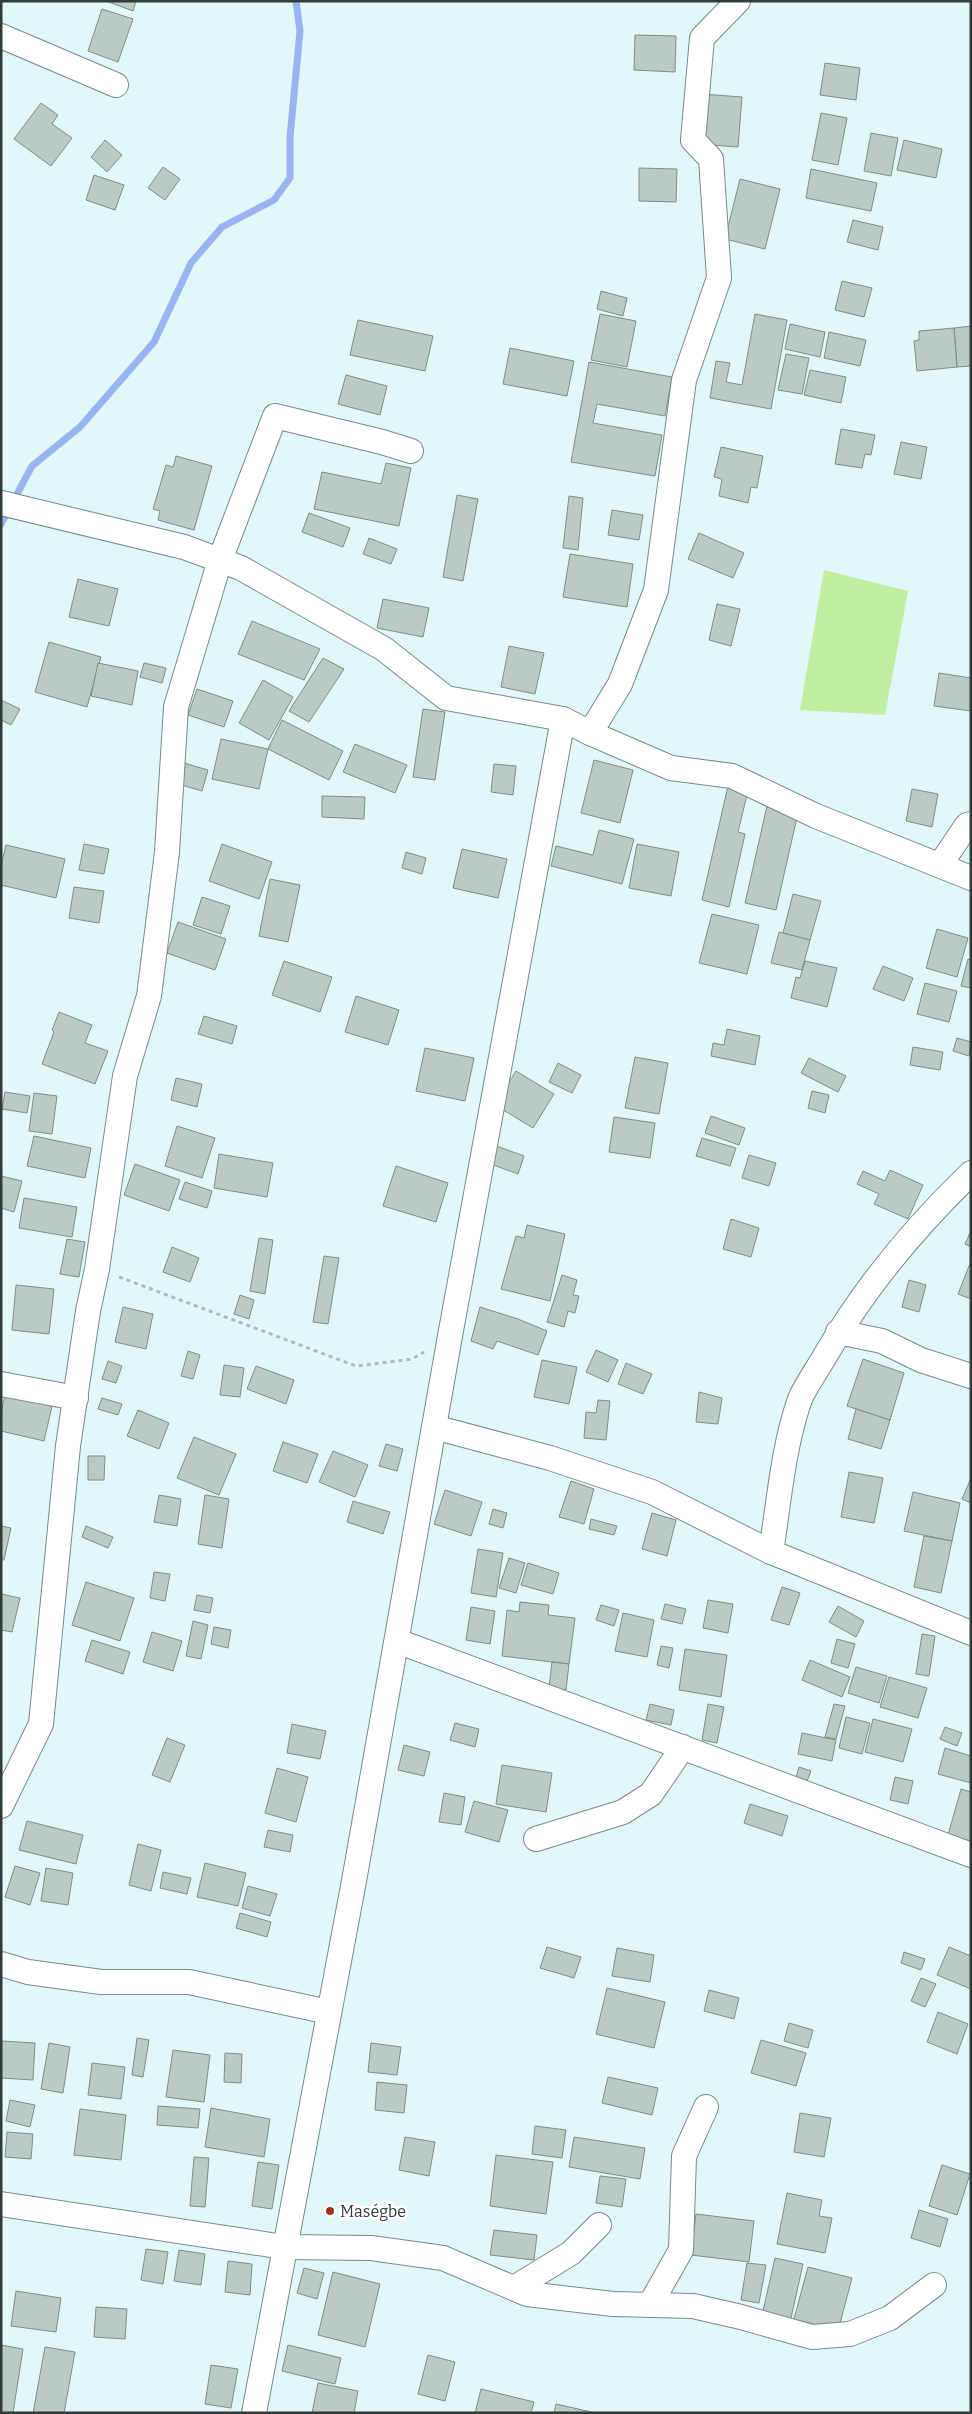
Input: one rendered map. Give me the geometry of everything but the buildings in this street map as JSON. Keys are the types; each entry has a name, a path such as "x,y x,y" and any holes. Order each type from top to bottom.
{"street":[{"path":"590,733 620,684 656,590 684,380 719,278 711,159 693,140 702,38 738,1"},
{"path":"1,36 116,85"},
{"path":"1,1806 41,1724 68,1446 88,1311 97,1269 125,1076 149,996 167,852 176,707 220,560 275,416 411,451"},
{"path":"1,503 184,547 242,568 384,649 446,698 563,718 590,733 671,768 732,776 816,816 971,878"},
{"path":"254,2413 397,1641 450,1336 563,718"},
{"path":"940,866 967,825 971,824"},
{"path":"771,1552 785,1460 801,1398 838,1332 875,1279 933,1209 971,1173"},
{"path":"838,1332 882,1341 921,1360 971,1376"},
{"path":"1,1384 76,1398"},
{"path":"434,1428 550,1458 652,1492 771,1552 971,1633"},
{"path":"397,1641 971,1855"},
{"path":"536,1839 624,1812 651,1794 683,1747"},
{"path":"1,1964 28,1972 100,1982 189,1982 329,2012"},
{"path":"651,2303 681,2250 684,2156 706,2106"},
{"path":"1,2204 284,2247 371,2248 443,2258 527,2294 613,2304 651,2303 693,2306 812,2337 850,2334 890,2318 934,2285"},
{"path":"514,2288 571,2252 599,2225"}],"path":[{"path":"97,1269 356,1366 412,1359 450,1336"}],"green space":[{"path":"824,570 908,591 885,715 800,710"}],"waterway":[{"path":"1,524 32,466 80,427 154,342 191,263 222,227 274,200 290,178 290,137 300,31 296,1"}],"place":[{"name":"Maségbe","path":"330,2211"}]}
